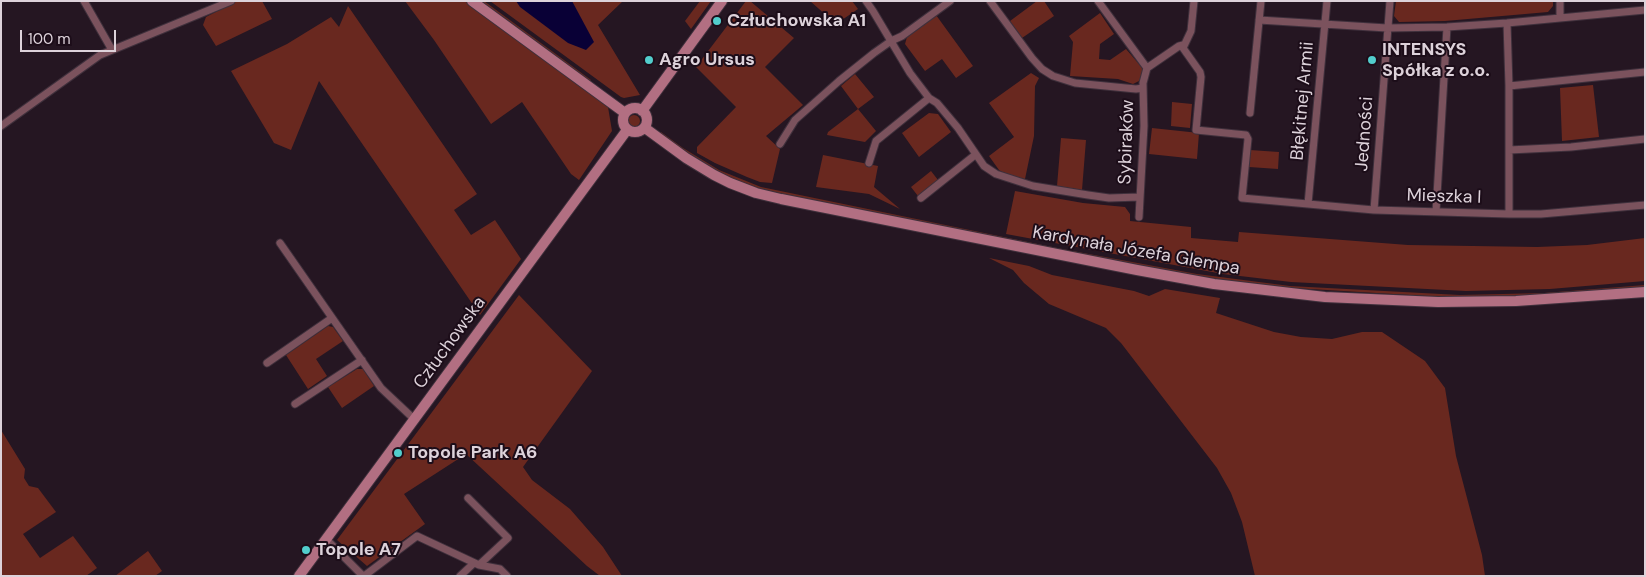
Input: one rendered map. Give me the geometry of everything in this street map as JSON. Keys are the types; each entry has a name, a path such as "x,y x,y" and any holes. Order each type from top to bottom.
{"main road":[{"path":"472,1 625,113"},
{"path":"642,110 722,1"},
{"path":"632,108 642,110 647,119 645,128 636,132 627,130 622,121 625,113 632,108"},
{"name":"Kardynała Józefa Glempa","path":"645,128 686,158 714,175 756,193 1214,284 1325,297 1438,302 1516,301 1645,292"},
{"name":"Człuchowska","path":"299,576 627,130"}],"street":[{"path":"84,1 116,48"},
{"path":"1,126 100,55 231,1"},
{"path":"866,1 910,73 929,98 937,103 958,128 984,166 996,174 1033,186 1109,198 1140,197"},
{"path":"780,144 795,120 839,81 891,41 902,36 950,1"},
{"path":"990,1 1032,58 1042,69 1053,76 1075,83 1136,89 1143,88"},
{"path":"1098,1 1147,68 1183,45 1191,31 1194,1"},
{"path":"1250,113 1261,1"},
{"name":"Błękitnej Armii","path":"1308,204 1327,1"},
{"name":"Jedności","path":"1374,210 1390,1"},
{"path":"1560,1 1560,18"},
{"path":"1259,20 1387,28 1447,27 1645,10"},
{"path":"1507,23 1510,86 1509,214"},
{"path":"1436,212 1447,27"},
{"name":"Mieszka I","path":"1183,45 1184,50 1200,72 1196,130 1244,134 1248,138 1242,198 1374,210 1509,214 1541,214 1645,205"},
{"name":"Sybiraków","path":"1139,217 1144,126 1143,88 1147,68"},
{"path":"1510,86 1645,72"},
{"path":"870,163 876,142 929,98"},
{"path":"1509,150 1571,147 1645,139"},
{"path":"921,198 976,155"},
{"path":"280,243 381,388 414,419"},
{"path":"267,363 332,318"},
{"path":"295,404 362,360"},
{"path":"460,576 508,538 468,498"},
{"path":"326,539 368,575 417,536 476,564 500,569 507,576"}],"shaded area":[{"path":"237,1 262,1 272,19 216,46 203,25 206,17"},
{"path":"405,1 466,1 608,107 612,131 579,180 571,174 522,102 491,124"},
{"path":"480,1 484,1 591,80 589,82"},
{"path":"490,1 623,1 598,25 640,95 621,97"},
{"path":"516,1 572,1 594,42 586,50 568,43 520,7"},
{"path":"700,1 711,1 691,29 685,21"},
{"path":"746,1 750,1 794,38 765,67 803,105 766,136 780,149 772,183 760,182 747,177 697,153 697,147 736,107 696,67"},
{"path":"810,1 852,1 858,9 836,24"},
{"path":"1037,1 1044,1 1054,16 1022,38 1010,21"},
{"path":"1396,1 1553,1 1553,6 1548,12 1445,21 1399,22 1394,16"},
{"path":"348,6 477,194 454,210 471,235 495,220 521,259 480,315 319,81 291,150 274,143 231,71 287,44 331,17 339,27"},
{"path":"1100,13 1114,34 1100,44 1099,59 1110,60 1126,49 1144,70 1141,80 1133,84 1118,79 1070,76 1073,42 1069,36"},
{"path":"936,15 973,66 956,78 942,59 925,71 905,44 907,37"},
{"path":"1031,73 1039,78 1035,86 1034,136 1025,179 1009,177 999,170 989,156 1014,137 989,103"},
{"path":"855,74 874,97 858,109 841,86"},
{"path":"1593,85 1599,137 1562,141 1560,88"},
{"path":"1172,102 1192,104 1190,128 1171,126"},
{"path":"858,109 876,131 865,142 827,135 828,132"},
{"path":"929,113 938,114 951,132 919,157 902,133"},
{"path":"632,115 636,115 640,121 636,127 632,127 628,123 628,119"},
{"path":"1152,128 1199,133 1197,159 1149,154"},
{"path":"661,132 719,170 761,187 1062,249 1197,274 1290,286 1460,295 1544,293 1645,285 1645,288 1577,294 1459,298 1277,287 1186,275 780,195 745,185 703,164"},
{"path":"1061,138 1086,140 1082,190 1057,186"},
{"path":"1250,150 1279,152 1278,169 1249,167"},
{"path":"823,155 878,166 874,187 900,209 869,194 816,187"},
{"path":"931,171 938,180 918,196 911,187"},
{"path":"1015,191 1083,203 1125,207 1130,214 1130,221 1191,227 1191,238 1238,242 1239,232 1408,245 1537,247 1587,245 1645,238 1645,281 1550,289 1466,291 1291,282 1223,274 1006,234"},
{"path":"989,258 1029,266 1052,275 1134,291 1149,296 1165,289 1220,298 1216,313 1274,332 1301,337 1332,339 1362,332 1382,332 1425,361 1445,388 1456,456 1482,555 1485,576 1255,576 1242,522 1231,493 1217,468 1121,343 1106,328 1049,304 1024,283 1013,270"},
{"path":"519,295 592,371 523,467 532,480 570,509 603,547 622,576 600,576 587,566 466,454 404,494 425,524 367,566 337,540"},
{"path":"328,326 333,327 343,341 316,359 327,376 308,389 286,355"},
{"path":"357,369 363,369 374,386 342,408 328,387"},
{"path":"1,430 25,469 24,478 29,486 38,488 56,512 23,534 40,558 73,536 97,568 86,576 3,576 1,573"},
{"path":"148,551 162,571 155,576 115,576"}],"place":[{"name":"Człuchowska A1","path":"717,21"},
{"name":"Agro Ursus","path":"649,60"},
{"name":"INTENSYS Spółka z o.o.","path":"1372,60"},
{"name":"Topole Park A6","path":"398,453"},
{"name":"Topole A7","path":"306,550"}]}
